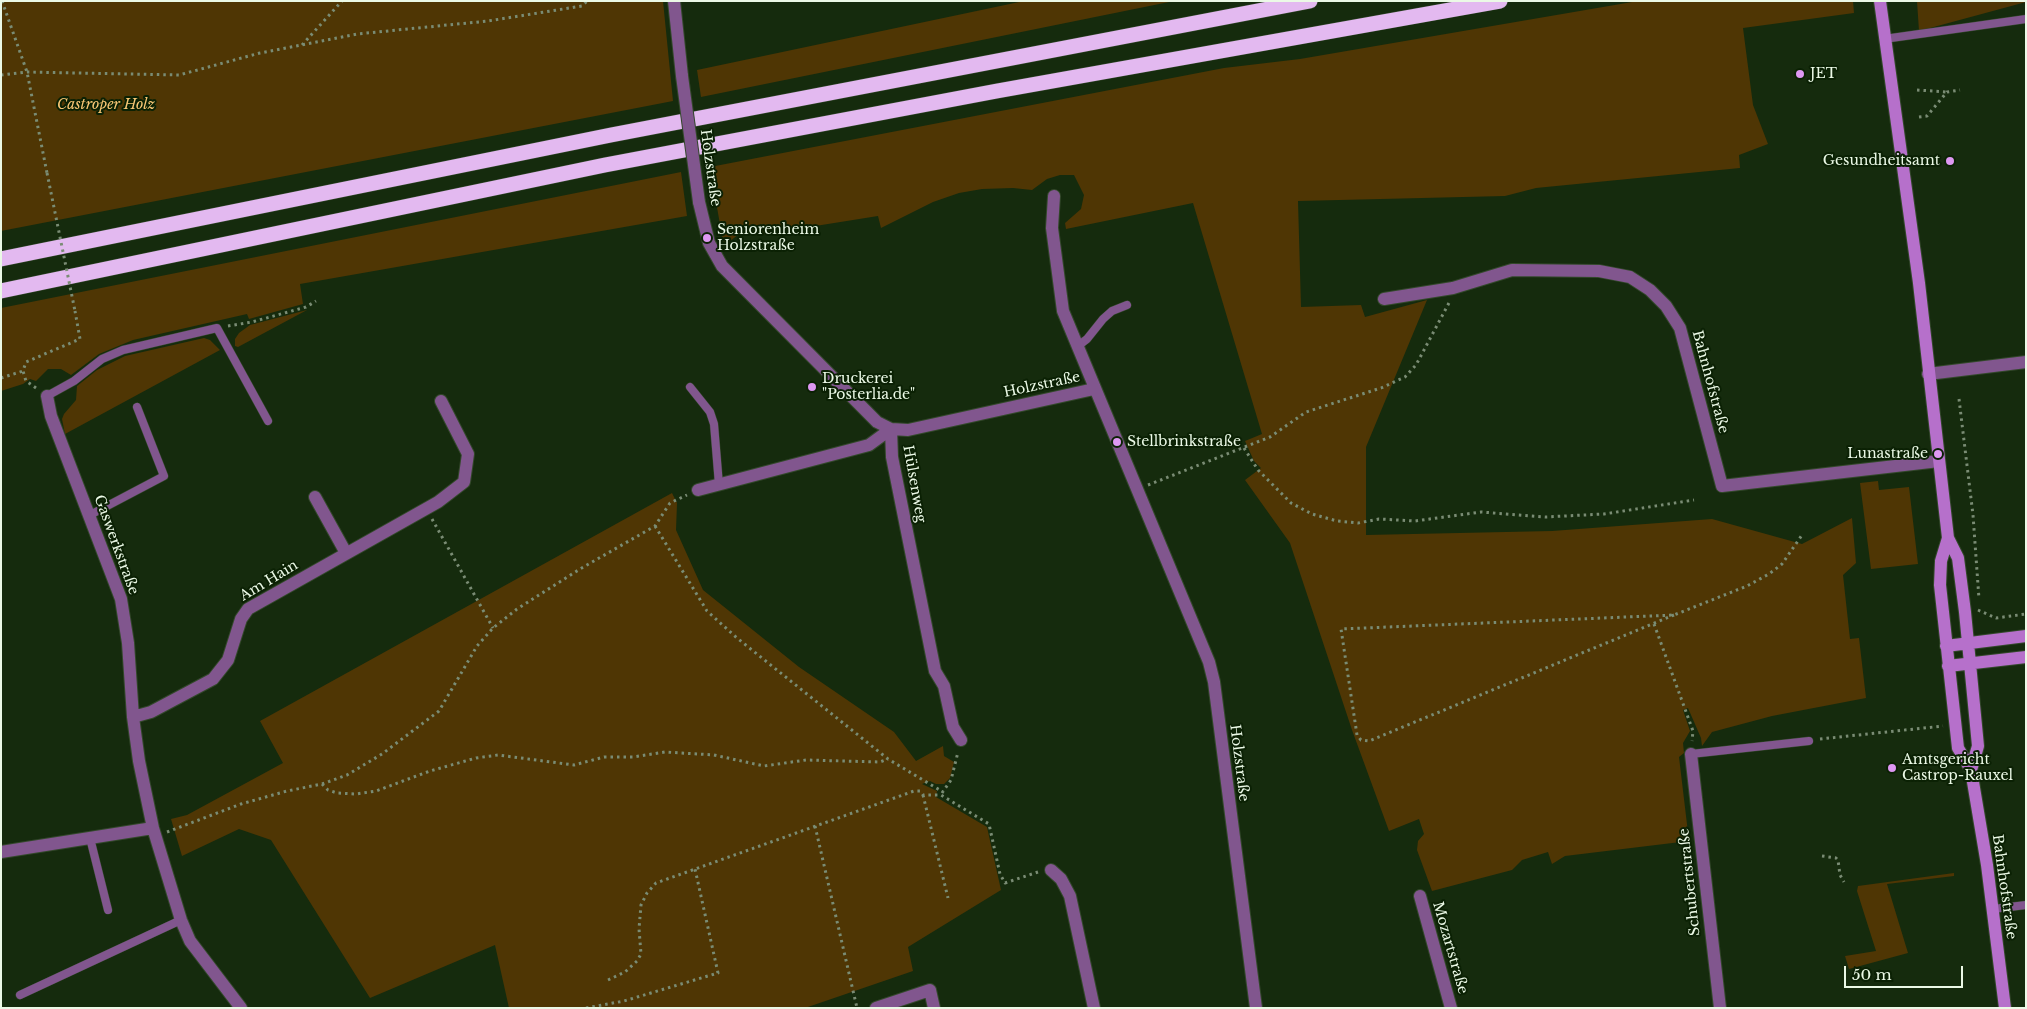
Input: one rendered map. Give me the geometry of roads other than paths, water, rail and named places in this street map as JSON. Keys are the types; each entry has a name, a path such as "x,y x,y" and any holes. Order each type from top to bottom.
{"highway":[{"path":"1,259 621,134 1310,1"},
{"path":"1,291 605,165 997,90 1500,1"}],"main road":[{"name":"Bahnhofstraße","path":"1880,1 1912,228 1948,538 1958,558 1966,612 1978,746 1971,770"},
{"name":"Bahnhofstraße","path":"1948,538 1941,561 1940,585 1955,725 1958,748 1971,770 1993,909 2005,1008"},
{"path":"1946,646 2026,636"},
{"path":"1948,666 2026,656"}],"street":[{"name":"Holzstraße","path":"674,1 699,202 709,243 722,266 877,422 891,429 908,430 1094,389 1209,662 1256,1008"},
{"path":"1054,196 1052,228 1063,311 1094,389"},
{"name":"Bahnhofstraße","path":"1384,299 1453,288 1512,270 1599,271 1630,278 1650,290 1666,306 1680,328 1722,486 1939,461"},
{"path":"1928,374 2026,362"},
{"name":"Gaswerkstraße","path":"47,396 51,416 121,598 128,643 133,717 154,832 181,920 190,940 241,1008"},
{"name":"Am Hain","path":"133,717 151,712 212,679 228,660 241,619 248,609 426,508 464,482 468,454 441,401"},
{"name":"Hülsenweg","path":"698,490 869,445 891,429"},
{"name":"Hülsenweg","path":"891,429 892,458 935,671 944,686 953,727 961,740"},
{"path":"315,497 346,553"},
{"name":"Schubertstraße","path":"1691,754 1720,1008"},
{"path":"1,852 90,838 154,832"},
{"path":"1051,870 1061,879 1070,896 1094,1008"},
{"name":"Mozartstraße","path":"1420,896 1451,1008"},
{"path":"876,1008 930,990 934,1008"}],"lane":[{"path":"1884,38 2026,20"},
{"path":"1078,346 1103,318 1112,311 1127,305"},
{"path":"47,396 74,381 102,359 118,352 217,328 268,421"},
{"path":"690,387 710,412 714,424 718,485"},
{"path":"90,515 164,476 138,406"},
{"path":"1691,754 1809,741"},
{"path":"90,838 108,910"},
{"path":"1993,909 2026,906"},
{"path":"20,995 181,920"}],"place":[{"name":"JET","path":"1800,74"},
{"name":"Gesundheitsamt","path":"1950,161"},
{"name":"Seniorenheim Holzstraße","path":"707,238"},
{"name":"Druckerei \"Posterlia.de\"","path":"812,387"},
{"name":"Stellbrinkstraße","path":"1117,442"},
{"name":"Lunastraße","path":"1938,454"},
{"name":"Amtsgericht Castrop-Rauxel","path":"1892,768"}],"park label":[{"name":"Castroper Holz","path":"106,105"}]}
